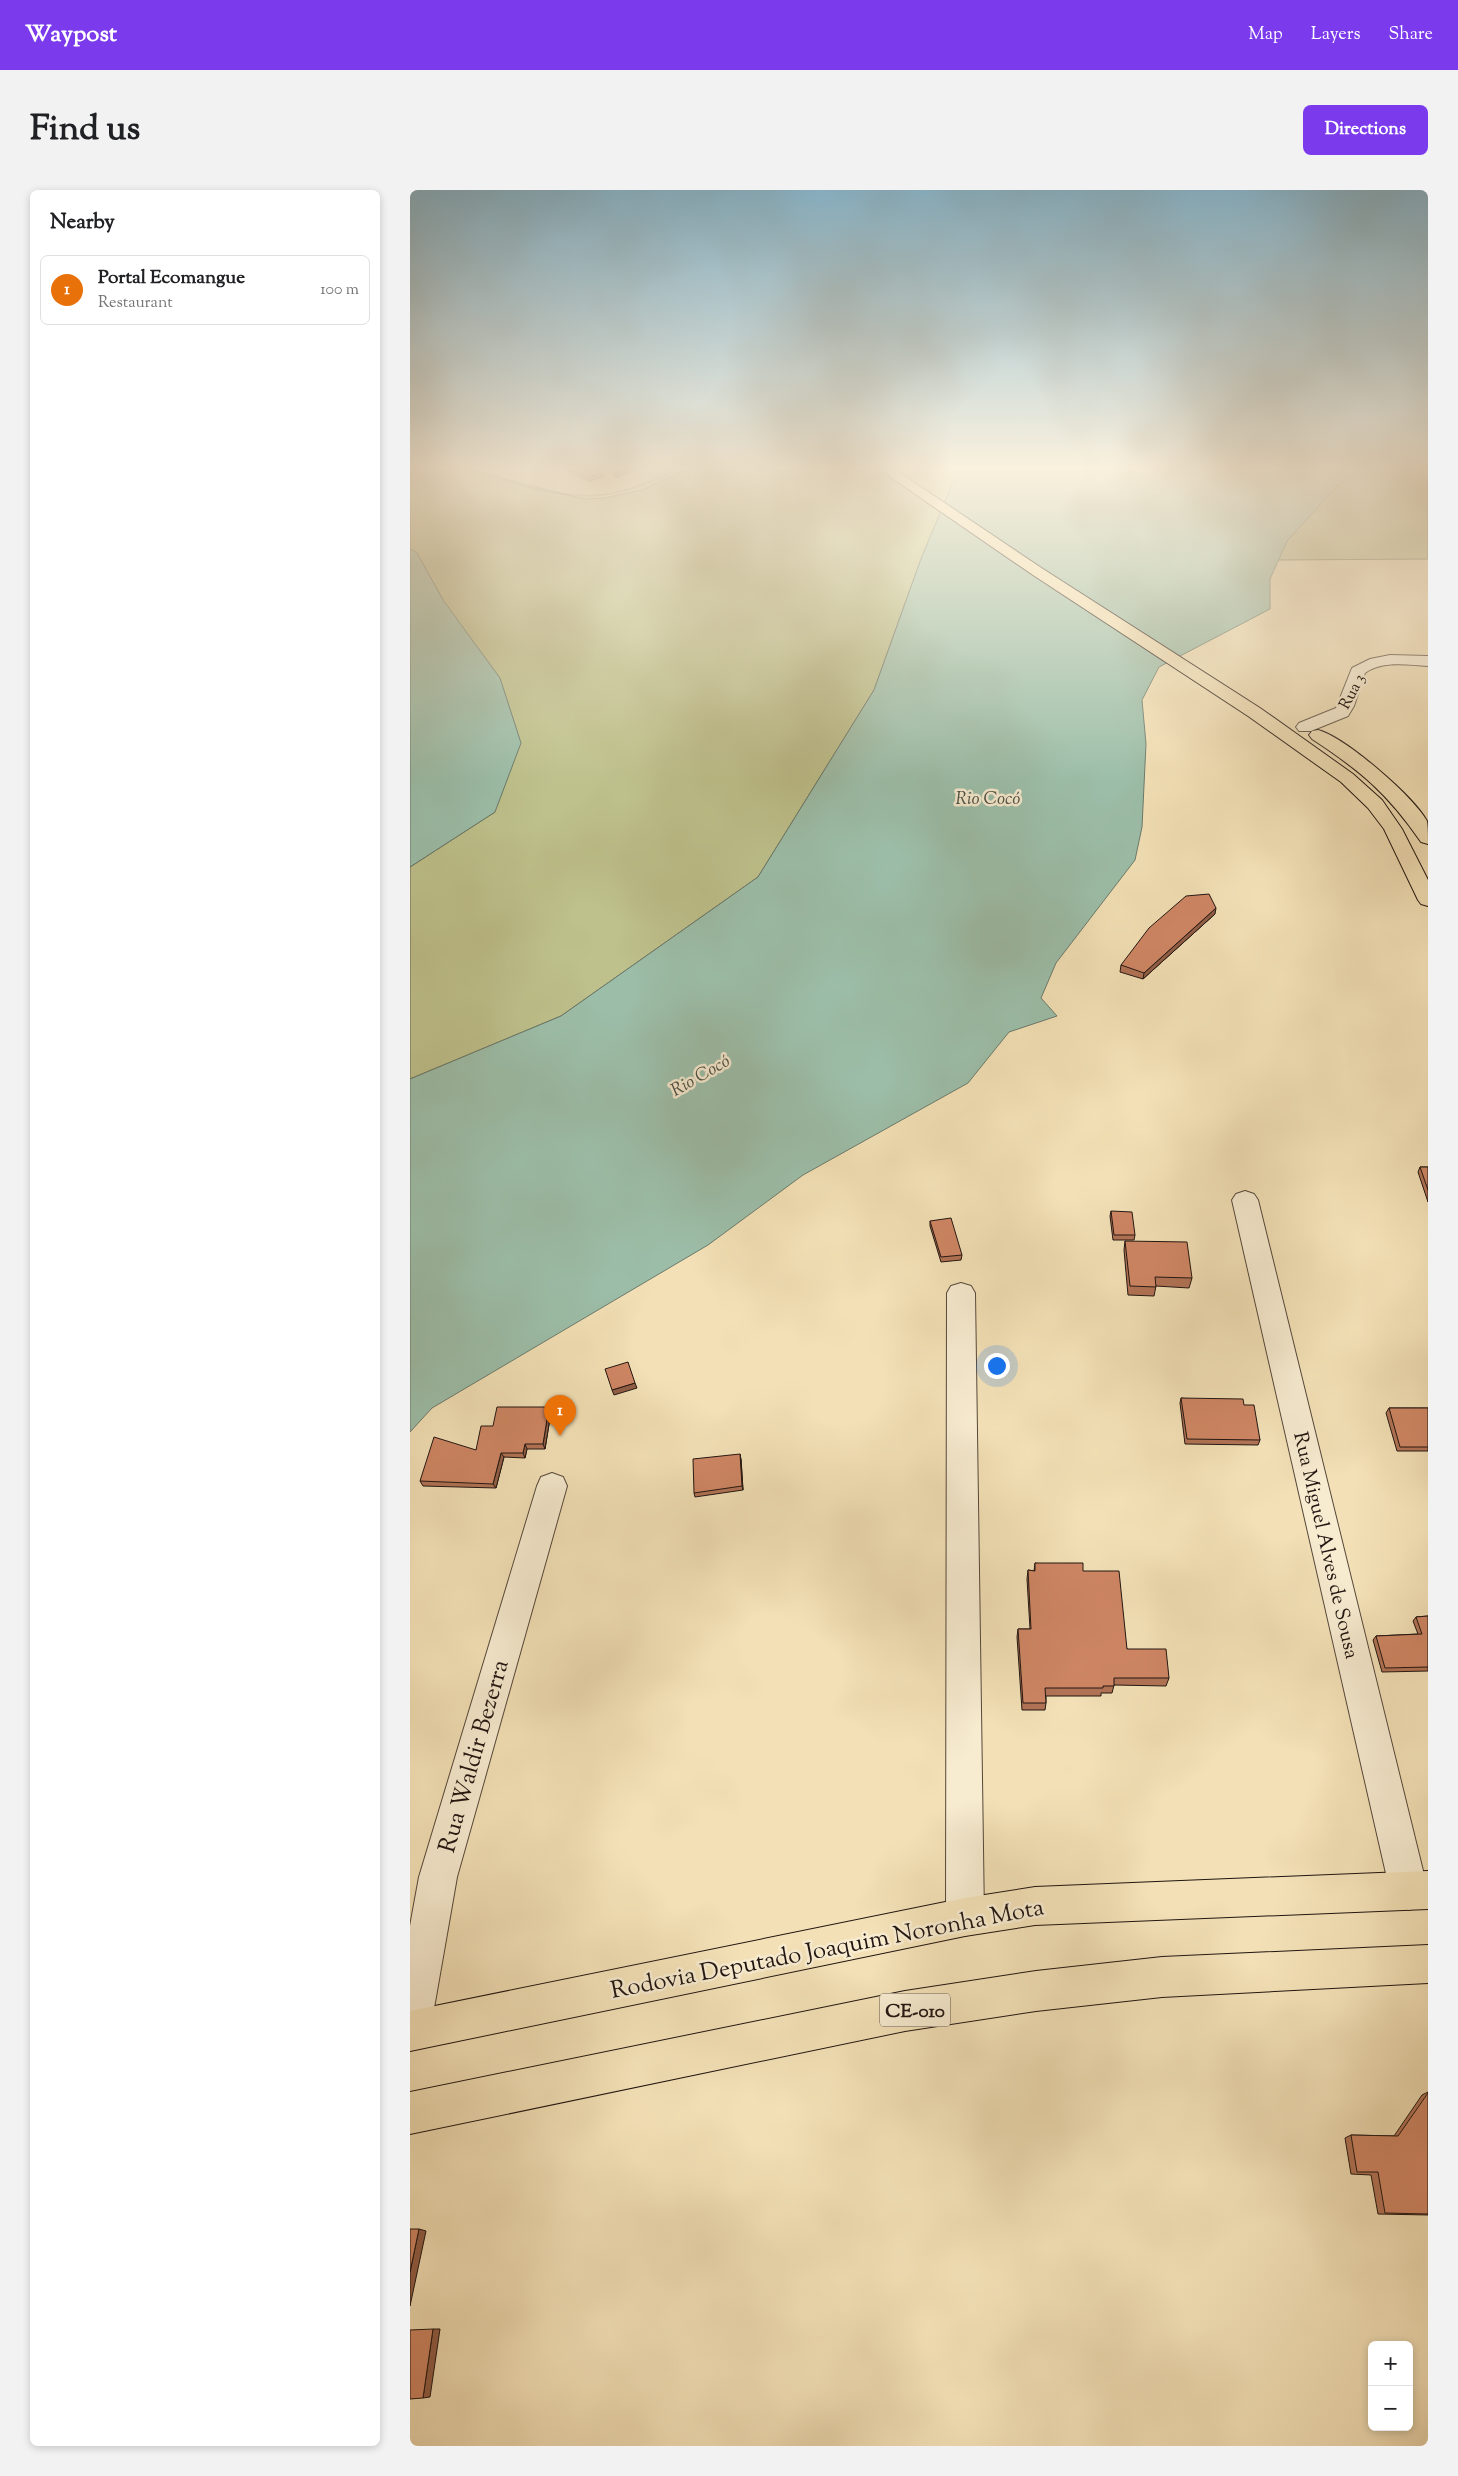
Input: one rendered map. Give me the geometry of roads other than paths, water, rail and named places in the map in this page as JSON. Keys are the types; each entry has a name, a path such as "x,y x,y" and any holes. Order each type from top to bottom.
{"main road":[{"path":"1035,570 1254,712 1331,766 1375,804 1393,829 1428,900"},
{"path":"1057,570 1305,727 1368,770 1401,801 1422,826 1428,838"},
{"name":"Rodovia Deputado Joaquim Noronha Mota","path":"410,2030 965,1917 1035,1906 1419,1890"},
{"name":"CE-010","path":"410,2113 905,2011 1036,1992 1162,1977 1428,1964"}],"street":[{"name":"Rua 3","path":"1305,727 1342,712 1346,706 1358,671 1363,668 1376,662 1390,660 1428,662"},
{"name":"Rua Miguel Alves de Sousa","path":"1245,1200 1419,1890"},
{"path":"962,1293 965,1917"},
{"name":"Rua Waldir Bezerra","path":"410,2030 438,1876 552,1486"}],"water":[{"path":"410,570 427,570 443,600 500,678 521,743 495,812 410,867"},
{"name":"Rio Cocó","path":"917,570 1274,570 1270,579 1270,609 1159,667 1142,700 1146,744 1142,827 1135,860 1056,963 1041,998 1057,1016 1009,1032 968,1083 803,1175 708,1245 432,1408 410,1432 410,1079 561,1016 758,877 874,690"}],"place":[{"name":"Portal Ecomangue","path":"560,1436"}]}
